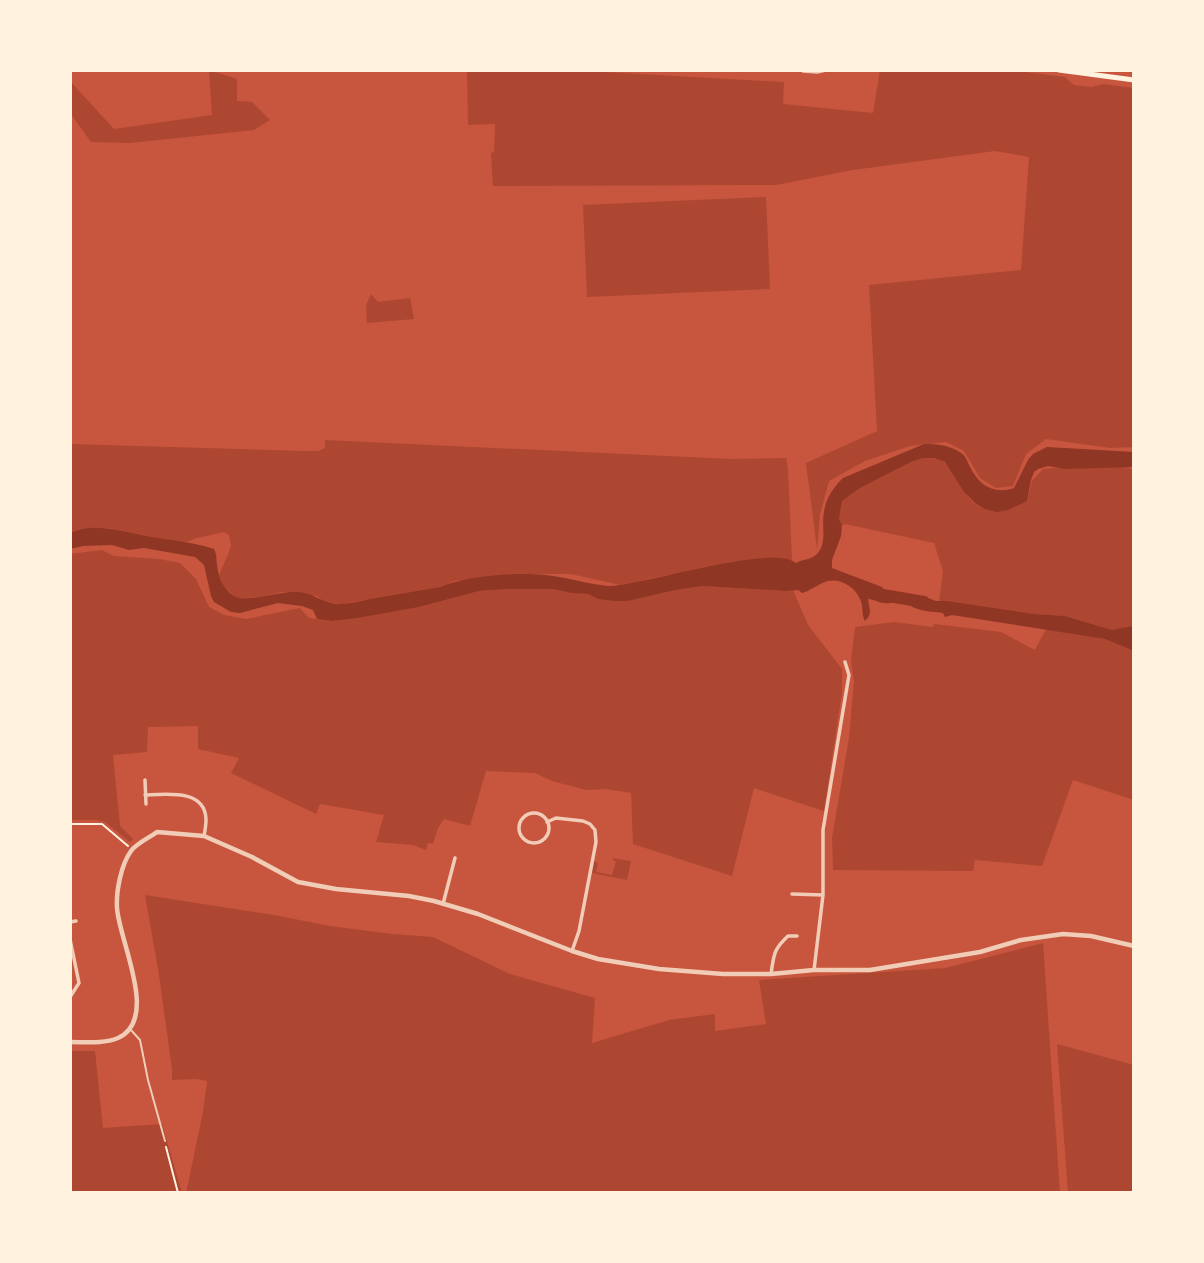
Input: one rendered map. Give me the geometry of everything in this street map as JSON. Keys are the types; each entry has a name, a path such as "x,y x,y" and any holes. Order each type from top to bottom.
{"main road":[{"path":"1059,70 1134,80"}],"street":[{"path":"803,71 826,70"},
{"path":"814,970 823,895 823,830 849,675 845,662"},
{"path":"145,780 146,804"},
{"path":"145,795 178,794 195,799 204,810 204,836"},
{"path":"530,814 540,815 547,822 548,832 540,842 529,843 519,833 520,822 530,814"},
{"path":"547,822 556,818 583,821 596,830 579,931 572,951"},
{"path":"70,1042 106,1042 116,1039 130,1029 136,1020 137,995 117,907 122,869 132,850 157,832 204,836 252,857 298,882 336,889 409,895 478,914 598,959 659,969 723,974 870,970 980,952 1021,940 1063,934 1091,936 1134,946"},
{"path":"443,904 455,858"},
{"path":"792,894 823,895"},
{"path":"70,922 76,921"},
{"path":"771,974 774,952 778,946 788,936 797,936"},
{"path":"70,939 79,984 70,997"}],"lane":[{"path":"130,1029 140,1040 165,1141"}],"path":[{"path":"70,824 102,824 132,850"},
{"path":"165,1141 178,1193"}],"shaded area":[{"path":"209,70 237,79 237,101 252,102 270,120 254,130 130,143 91,142 70,113 70,81 114,129 212,115"},
{"path":"467,70 569,70 784,82 783,104 873,113 880,70 1011,70 1065,77 1074,85 1092,87 1103,84 1134,88 1134,447 1110,448 1046,439 1026,454 1013,486 996,488 980,478 964,451 946,442 910,446 865,461 829,481 820,514 817,549 806,463 877,431 869,285 1021,270 1029,157 995,151 853,170 776,185 493,186 491,153 494,152 495,124 468,125"},
{"path":"766,197 770,289 587,297 583,205"},
{"path":"371,294 378,302 410,298 414,319 367,323 366,305"},
{"path":"325,440 731,459 786,458 792,560 767,558 724,563 620,585 571,574 520,574 454,581 440,587 341,604 323,602 317,596 282,592 260,597 235,597 223,586 219,575 231,546 229,535 224,532 184,543 108,528 70,533 70,444 318,451 325,448"},
{"path":"924,444 957,450 982,483 1000,490 1014,488 1028,460 1033,454 1047,447 1134,452 1134,467 1066,469 1048,466 1038,469 1031,480 1027,501 997,512 976,504 964,492 945,462 934,458 911,462 860,488 842,501 839,519 842,525 841,536 832,560 832,568 882,587 889,596 898,596 897,603 868,599 870,613 865,621 861,602 855,591 843,582 833,580 802,593 798,590 702,586 628,601 598,599 588,594 553,589 479,591 419,607 332,621 317,619 313,610 302,606 278,603 240,613 231,612 214,602 204,565 195,557 144,548 129,550 112,545 70,549 70,533 94,528 214,549 224,586 239,598 300,592 326,602 342,604 477,578 520,574 561,577 608,586 618,585 744,560 785,558 796,563 811,558 822,546 826,502 843,478"},
{"path":"923,458 944,462 971,500 987,509 1027,501 1032,481 1043,469 1114,465 1134,470 1133,627 1112,630 1065,616 939,601 943,571 934,543 842,525 839,519 842,501 860,488"},
{"path":"102,550 114,556 180,563 196,579 209,607 224,615 246,619 300,608 309,618 332,621 419,607 479,591 507,589 553,589 613,601 628,601 702,586 793,590 808,625 842,669 842,693 824,811 754,788 732,876 633,844 631,793 606,789 586,790 552,781 535,773 486,771 470,826 444,819 433,844 428,843 426,850 413,845 376,842 384,815 320,804 316,814 231,773 239,758 198,749 198,726 148,727 147,752 113,755 120,826 133,839 130,842 105,822 70,820 70,554"},
{"path":"928,598 1065,616 1112,630 1133,626 1134,622 1134,651 1105,639 952,615 945,617 943,613 920,610 908,604 909,599"},
{"path":"894,622 1001,632 1035,650 1046,629 1105,639 1134,651 1134,800 1073,780 1042,866 975,860 973,871 833,870 832,838 849,738 854,681 851,662 855,627"},
{"path":"613,858 631,861 627,880 592,873 594,861 598,864 596,872 612,875 616,861"},
{"path":"145,895 330,926 433,937 510,974 595,998 592,1043 669,1020 715,1014 715,1031 766,1024 759,980 945,968 1043,943 1060,1193 186,1193 207,1081 172,1080 159,975"},
{"path":"1057,1044 1134,1065 1134,1193 1068,1193"},
{"path":"70,1051 95,1051 103,1128 162,1124 182,1193 70,1193"}],"waterway":[{"path":"883,595 924,602"}]}
